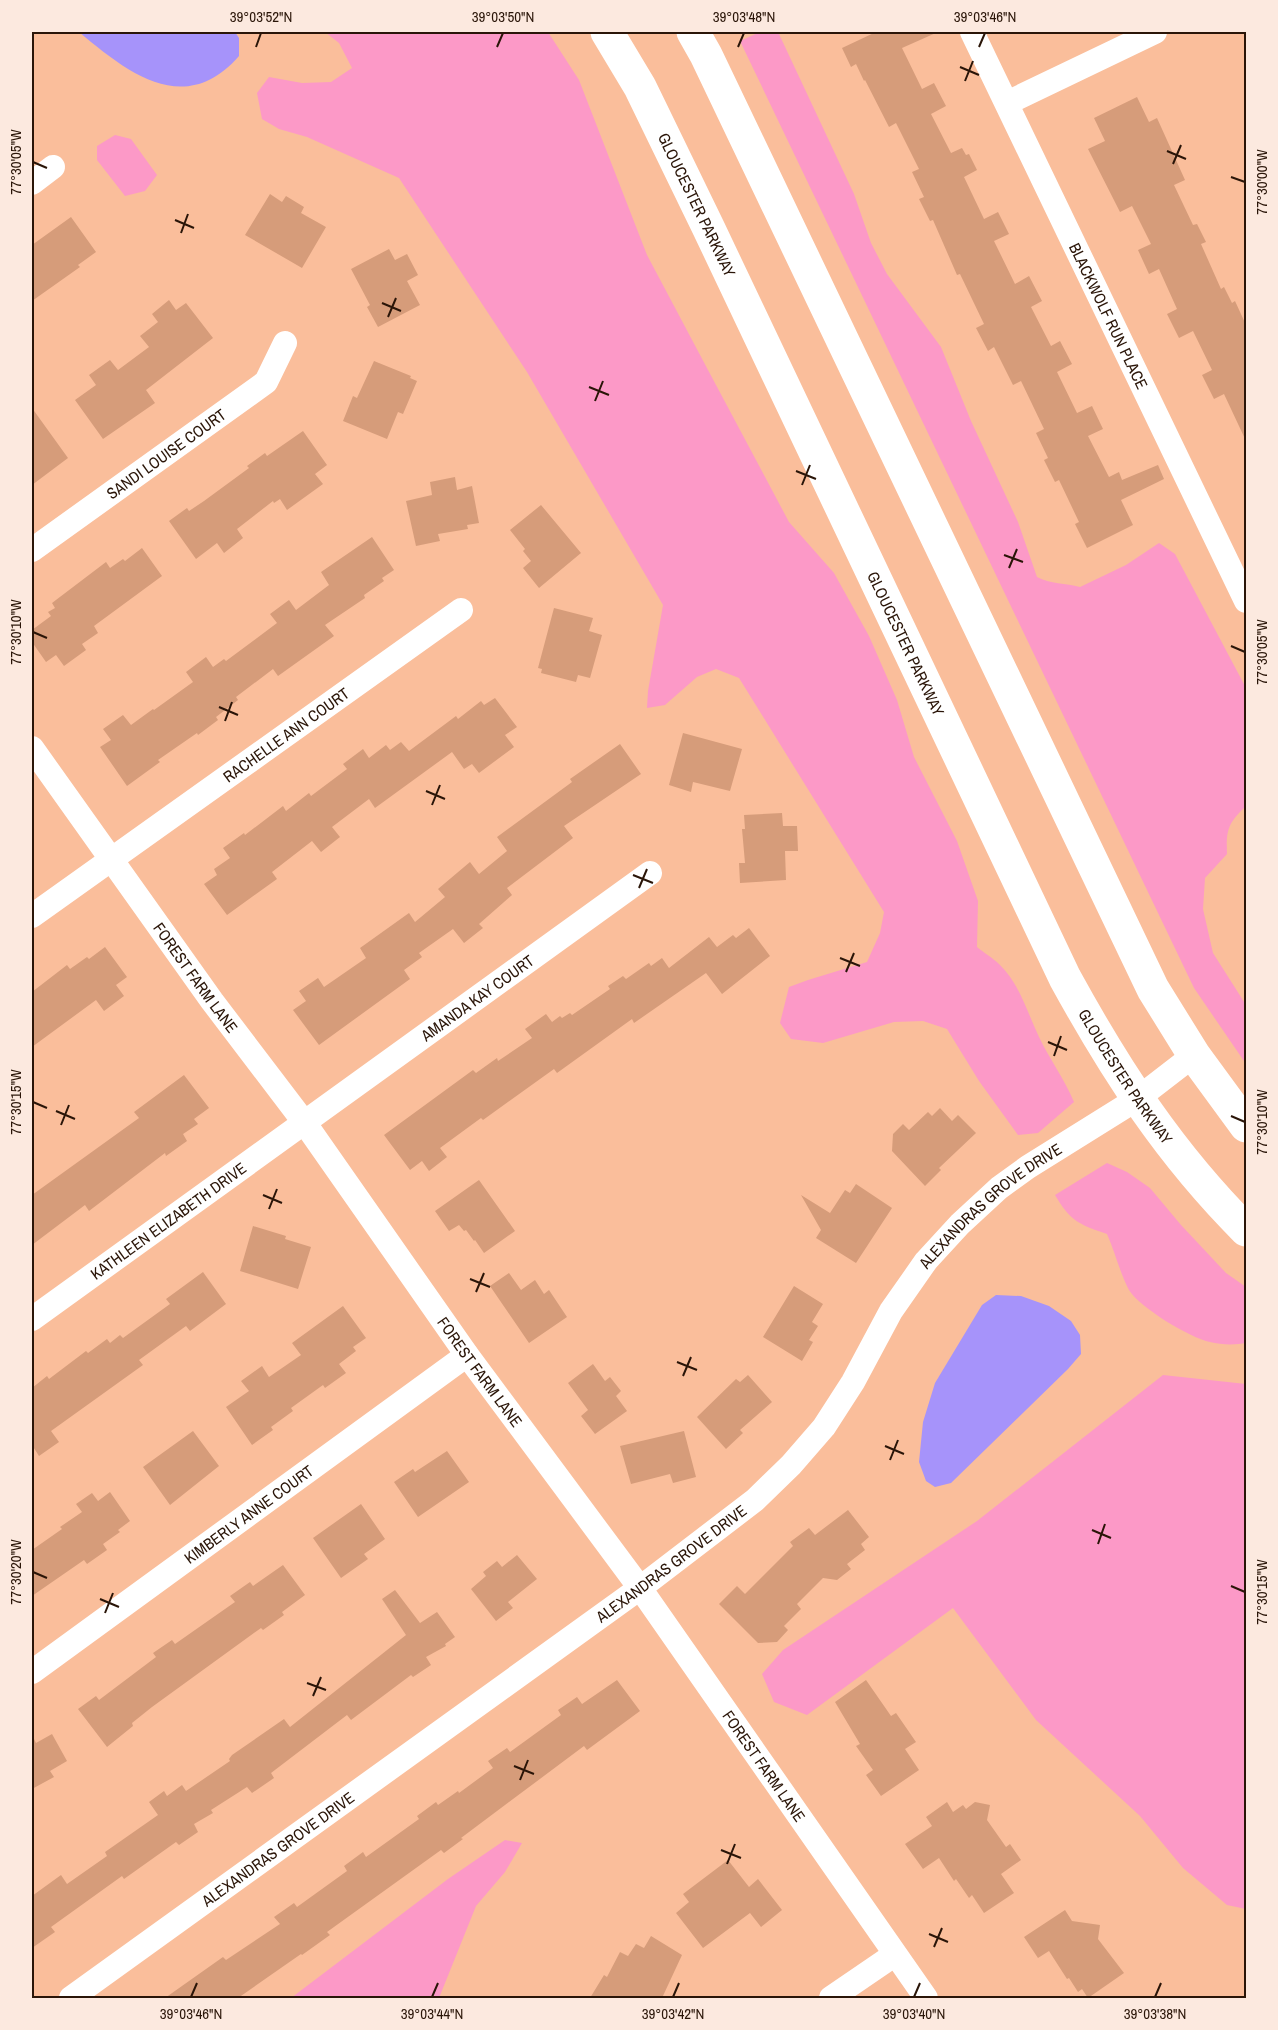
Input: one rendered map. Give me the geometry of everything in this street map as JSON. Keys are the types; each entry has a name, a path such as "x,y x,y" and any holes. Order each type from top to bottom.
{"main road":[{"name":"GLOUCESTER PARKWAY","path":"607,32 640,87 694,198 1065,978 1101,1044 1137,1099 1181,1158 1246,1230"},
{"path":"693,32 773,193 1153,989 1194,1055 1246,1125"}],"street":[{"name":"BLACKWOLF RUN PLACE","path":"972,32 1246,601"},
{"path":"1007,104 1155,32"},
{"path":"32,183 53,167"},
{"name":"SANDI LOUISE COURT","path":"32,550 266,382 285,343"},
{"name":"RACHELLE ANN COURT","path":"32,916 461,610"},
{"name":"FOREST FARM LANE","path":"32,748 212,1000 304,1122 467,1355 640,1588 926,1998"},
{"name":"AMANDA KAY COURT","path":"304,1122 650,873"},
{"name":"ALEXANDRAS GROVE DRIVE","path":"71,1998 640,1588 755,1500 791,1465 824,1427 853,1382 897,1302 926,1261 960,1224 999,1188 1028,1167 1137,1099 1194,1055"},
{"name":"KATHLEEN ELIZABETH DRIVE","path":"32,1319 304,1122"},
{"name":"KIMBERLY ANNE COURT","path":"32,1671 467,1355"},
{"path":"831,1998 894,1955"}],"shaded area":[{"path":"79,32 235,32 239,38 239,56 219,74 198,84 178,86 157,83 117,62"},
{"path":"325,32 548,32 579,80 647,255 708,370 789,522 834,573 869,636 897,700 914,757 957,841 978,901 977,947 999,964 1012,980 1043,1045 1074,1102 1038,1133 1018,1135 979,1081 947,1029 923,1021 894,1022 823,1043 791,1039 780,1023 789,987 867,962 880,933 884,912 739,678 716,669 697,677 665,705 647,708 663,605 527,372 399,178 307,137 279,129 262,119 257,93 269,77 302,83 331,82 352,68 339,43"},
{"path":"760,32 779,34 854,194 871,243 887,274 941,347 971,421 1018,522 1037,577 1080,587 1126,565 1159,543 1175,554 1246,688 1246,806 1229,827 1227,854 1205,878 1203,909 1213,953 1246,1005 1246,1064 1194,988 740,41"},
{"path":"115,135 131,139 157,175 145,191 125,196 97,160 97,146"},
{"path":"1107,1163 1127,1172 1150,1188 1226,1273 1246,1287 1246,1343 1224,1344 1201,1339 1178,1328 1143,1305 1129,1290 1107,1234 1083,1225 1066,1211 1055,1195"},
{"path":"996,1295 1021,1296 1049,1306 1071,1321 1080,1335 1081,1354 951,1483 935,1487 926,1481 919,1462 923,1422 935,1383 982,1305"},
{"path":"1163,1375 1246,1384 1246,1909 1227,1905 1183,1868 1140,1816 1036,1720 953,1608 807,1715 774,1702 762,1674 783,1650 977,1521"},
{"path":"505,1840 522,1843 505,1872 476,1906 439,1998 291,1998 448,1879"}],"building":[{"path":"876,32 938,32 902,48 922,89 934,83 946,106 931,114 951,153 962,148 966,155 969,154 977,170 964,177 984,219 998,212 1009,234 994,241 1015,284 1029,276 1042,301 1031,307 1051,346 1060,341 1072,364 1057,372 1077,413 1092,406 1103,429 1088,436 1109,477 1119,472 1122,480 1158,465 1164,479 1121,500 1133,525 1087,548 1075,524 1079,522 1059,480 1055,482 1044,460 1048,458 1036,433 1044,429 1021,381 1013,385 994,347 988,351 976,328 984,324 960,274 957,275 933,220 930,221 919,199 924,197 912,172 919,169 896,123 889,127 856,64 851,67 842,48"},
{"path":"1137,97 1149,122 1157,118 1185,180 1174,185 1193,225 1197,224 1206,242 1201,244 1221,289 1224,287 1232,303 1235,301 1246,325 1246,441 1224,394 1214,399 1202,375 1212,370 1193,331 1179,338 1167,314 1177,309 1159,269 1149,274 1138,250 1151,244 1132,206 1120,212 1088,149 1105,141 1094,118"},
{"path":"270,194 282,202 286,196 304,207 301,213 326,227 302,268 245,235"},
{"path":"71,217 96,252 78,265 80,267 32,301 32,245"},
{"path":"389,249 395,260 407,254 418,275 407,281 420,305 378,327 367,307 370,305 351,269"},
{"path":"169,300 176,310 186,303 213,338 146,390 155,403 103,439 75,400 96,385 89,375 110,360 118,370 149,347 140,336 158,322 152,314"},
{"path":"374,361 411,376 410,378 417,381 403,414 398,412 387,439 343,421 353,396 357,398"},
{"path":"32,408 68,458 32,485"},
{"path":"303,431 327,465 315,474 323,484 287,510 280,499 274,503 273,501 237,529 243,538 224,553 217,543 196,559 169,521 187,508 189,511 204,501 249,468 247,466 265,453 267,456"},
{"path":"455,477 457,490 472,486 479,523 467,525 468,529 438,534 440,541 416,546 406,501 432,495 430,482"},
{"path":"541,505 581,553 539,588 523,568 531,561 510,530"},
{"path":"372,537 394,570 382,578 384,581 364,595 365,598 325,625 334,636 278,676 273,669 236,697 238,700 216,717 218,720 158,760 160,762 127,786 100,747 111,740 103,729 123,715 131,725 154,710 193,682 186,672 206,657 213,667 224,659 226,661 277,623 270,614 289,600 296,610 329,585 321,572"},
{"path":"142,548 162,576 94,626 98,633 82,644 86,650 64,666 56,655 46,662 32,642 32,630 51,616 48,612 55,608 52,603 106,562 110,568 123,559 125,561"},
{"path":"554,608 593,618 589,631 602,635 590,678 578,675 576,682 541,673 542,669 538,668"},
{"path":"495,698 517,727 505,735 514,747 479,773 472,764 464,769 452,752 375,808 369,799 332,827 340,837 321,852 312,841 272,872 277,879 227,915 204,884 217,875 214,869 230,858 223,848 244,833 245,835 283,806 286,811 309,793 311,796 347,769 343,764 363,749 369,758 386,745 390,750 401,742 409,751 456,716 458,719 481,701 484,705"},
{"path":"683,733 742,749 730,791 693,782 691,792 669,785"},
{"path":"620,744 641,774 564,826 573,838 507,888 512,895 479,924 483,928 464,943 453,929 419,953 422,957 404,970 410,979 319,1045 293,1010 306,1001 299,991 318,978 324,987 366,958 360,948 409,913 415,922 445,897 438,889 470,862 479,874 507,851 497,837 572,782 570,779"},
{"path":"782,813 783,826 797,826 798,851 785,851 786,880 740,883 739,863 745,863 742,829 745,829 744,815"},
{"path":"749,928 770,956 722,994 706,973 634,1023 632,1019 557,1073 554,1069 483,1120 481,1118 440,1148 447,1157 429,1171 422,1161 410,1170 384,1135 473,1070 476,1073 532,1038 525,1029 546,1014 552,1022 560,1016 562,1018 570,1013 572,1015 610,989 608,986 623,976 626,979 649,963 651,966 662,958 669,968 709,937 717,947 733,935 736,938"},
{"path":"105,947 127,977 116,985 124,996 104,1011 96,1000 32,1047 32,992 67,965 70,969"},
{"path":"184,1075 209,1108 194,1119 198,1124 183,1134 187,1141 166,1156 165,1153 89,1211 85,1205 32,1245 32,1195 139,1118 134,1112"},
{"path":"940,1108 952,1121 958,1115 976,1133 939,1168 941,1170 925,1186 892,1151 893,1134 903,1124 909,1130 928,1112 932,1116"},
{"path":"479,1180 515,1231 484,1253 475,1240 459,1225 449,1231 435,1211"},
{"path":"856,1184 892,1208 856,1263 816,1238 821,1230 801,1195 830,1213 845,1190 850,1193"},
{"path":"253,1226 286,1236 285,1239 311,1247 298,1289 240,1271"},
{"path":"203,1272 226,1304 190,1331 186,1326 139,1360 143,1365 51,1431 59,1442 39,1456 32,1445 32,1388 47,1376 49,1379 86,1351 88,1353 107,1339 110,1343 120,1335 123,1338 170,1304 166,1299"},
{"path":"509,1273 521,1290 535,1280 544,1294 549,1290 567,1317 529,1343 490,1286"},
{"path":"794,1286 823,1304 812,1322 818,1326 809,1340 813,1342 802,1361 763,1337"},
{"path":"343,1306 366,1338 353,1347 356,1351 339,1364 346,1373 325,1388 323,1385 291,1408 293,1411 271,1427 273,1430 252,1445 226,1407 249,1391 241,1381 262,1366 269,1377 301,1355 292,1343"},
{"path":"593,1364 605,1381 610,1377 621,1391 616,1396 627,1411 595,1434 581,1416 588,1410 568,1383"},
{"path":"748,1375 772,1402 740,1430 743,1433 726,1449 697,1417 736,1379 740,1382"},
{"path":"193,1431 219,1466 170,1505 143,1467"},
{"path":"684,1431 696,1477 673,1483 670,1474 631,1484 620,1446"},
{"path":"447,1451 469,1482 418,1517 394,1482 413,1469 415,1472"},
{"path":"110,1492 130,1521 118,1530 120,1532 103,1544 107,1550 87,1564 84,1560 32,1596 32,1550 82,1512 76,1504 92,1493 98,1501"},
{"path":"361,1504 385,1539 364,1554 368,1559 341,1578 313,1538"},
{"path":"848,1510 869,1537 861,1544 865,1550 847,1564 851,1569 837,1580 823,1578 797,1604 801,1609 784,1626 788,1630 777,1642 758,1643 719,1604 737,1586 745,1594 793,1546 790,1542 809,1528 815,1535"},
{"path":"517,1555 537,1579 508,1602 513,1608 496,1621 471,1589 486,1576 483,1572 497,1561 502,1567"},
{"path":"283,1565 305,1595 282,1612 284,1615 263,1630 261,1628 152,1707 107,1747 78,1709 96,1696 99,1700 156,1657 153,1653 172,1640 175,1644 235,1602 230,1596 250,1582 253,1586"},
{"path":"395,1590 420,1623 437,1612 455,1637 445,1644 446,1646 426,1657 431,1665 413,1677 411,1675 351,1720 347,1715 271,1773 274,1778 252,1793 247,1787 211,1810 213,1813 194,1824 198,1832 179,1845 176,1842 124,1879 122,1876 51,1927 55,1932 32,1948 32,1896 61,1875 67,1884 107,1856 105,1852 158,1815 149,1802 164,1791 167,1796 182,1785 186,1791 230,1761 232,1755 284,1719 290,1727 406,1635 382,1599"},
{"path":"617,1680 640,1711 587,1750 584,1746 444,1853 441,1850 327,1932 330,1935 302,1955 238,1998 165,1998 223,1957 226,1960 280,1924 274,1917 294,1903 297,1907 347,1871 344,1866 363,1852 366,1857 419,1819 417,1816 436,1802 438,1805 458,1791 459,1793 493,1768 488,1761 507,1748 510,1752 561,1715 558,1710 577,1697 582,1704"},
{"path":"866,1680 891,1716 896,1713 916,1742 905,1749 919,1770 881,1796 866,1775 873,1770 856,1746 860,1744 835,1702"},
{"path":"52,1734 67,1761 50,1771 54,1777 32,1789 32,1735 36,1743"},
{"path":"947,1802 953,1812 963,1805 966,1809 975,1802 990,1805 987,1820 1006,1847 1010,1844 1021,1860 1001,1874 1014,1893 984,1913 972,1895 969,1898 956,1879 954,1881 939,1858 923,1869 905,1844 932,1826 926,1817"},
{"path":"728,1860 749,1887 758,1879 782,1910 761,1927 750,1913 703,1948 676,1913 689,1902 683,1894"},
{"path":"1065,1910 1072,1921 1100,1925 1098,1939 1124,1973 1088,1998 1082,1989 1078,1992 1069,1978 1067,1979 1049,1951 1038,1958 1024,1937"},
{"path":"651,1936 682,1955 662,1998 590,1998 604,1975 607,1977 620,1952 628,1956 636,1944 644,1948"}]}
